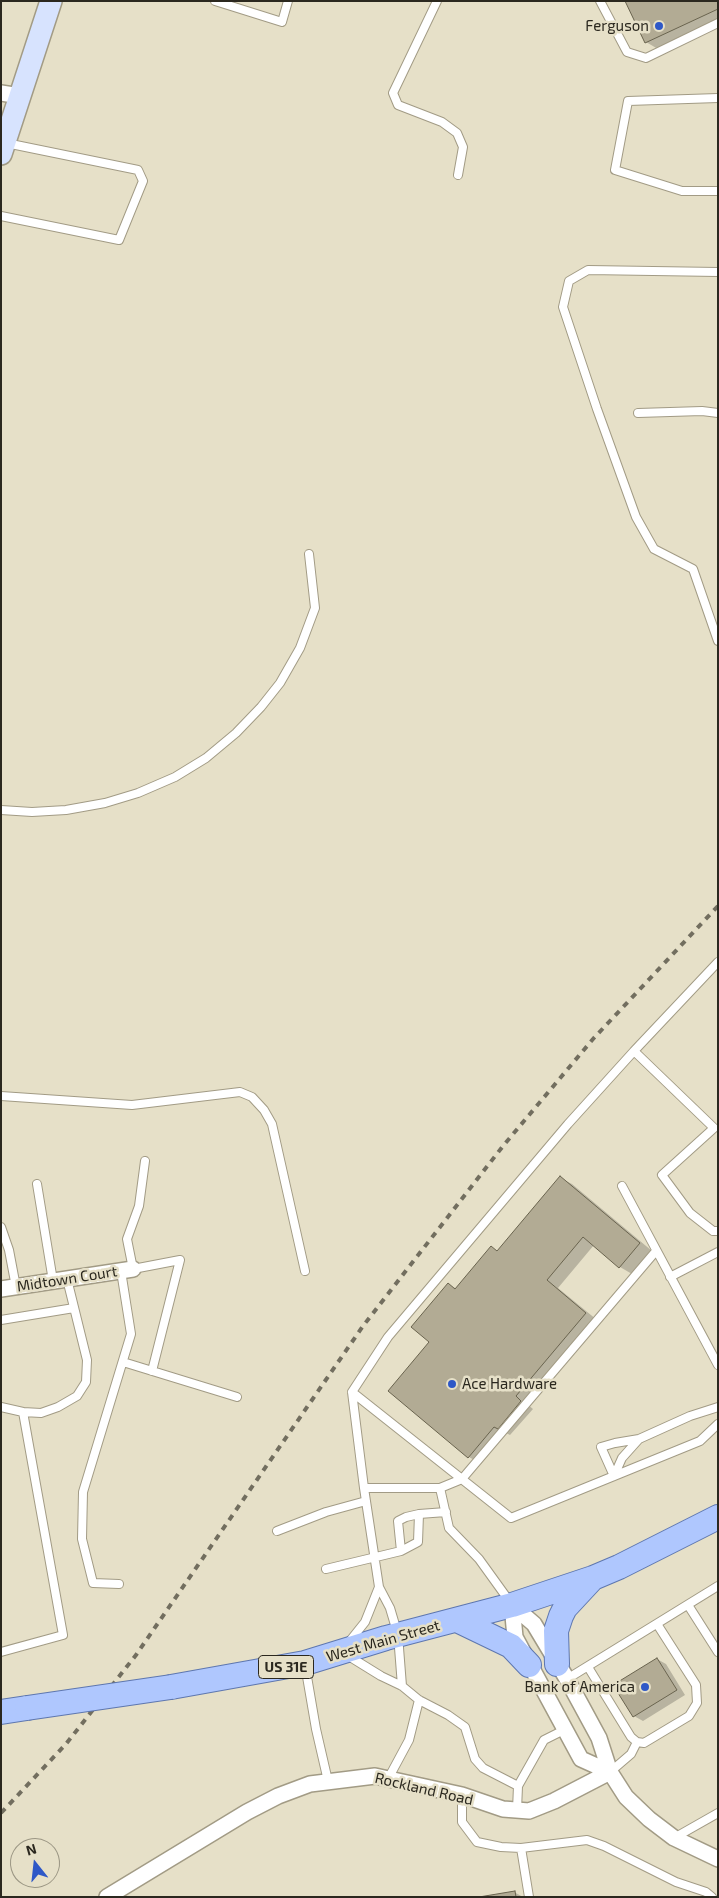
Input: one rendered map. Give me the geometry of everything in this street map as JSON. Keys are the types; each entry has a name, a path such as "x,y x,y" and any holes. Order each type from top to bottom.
{"main road":[{"path":"3,148 10,95 51,1"},
{"name":"West Main Street","path":"1,1712 171,1687 305,1663 398,1635 512,1605 593,1578 714,1522"},
{"path":"562,1671 556,1631 560,1616 593,1578"},
{"path":"457,1620 510,1646 529,1664"}],"street":[{"name":"Midtown Court","path":"9,1288 127,1270"},
{"path":"512,1605 515,1637 581,1759 610,1772"},
{"path":"512,1605 534,1624 562,1671 599,1738 610,1772 626,1797 649,1819 674,1838 718,1859"},
{"name":"Rockland Road","path":"107,1897 248,1812 278,1796 310,1784 375,1776 462,1795 503,1809 529,1811 554,1802 610,1772"}],"lane":[{"path":"215,1 282,22 288,1"},
{"path":"437,1 393,93 398,105 442,122 457,133 463,147 458,175"},
{"path":"600,1 627,52 646,58 718,23"},
{"path":"718,98 628,100 615,170 682,190 718,191"},
{"path":"1,216 119,240 142,181 138,170 3,148"},
{"path":"718,272 588,270 569,281 564,307 596,409 636,518 654,549 692,569 718,641"},
{"path":"638,413 702,411 718,413"},
{"path":"1,810 32,812 66,810 138,793 175,777 206,758 221,746 261,707 280,683 300,648 315,608 309,554"},
{"path":"402,1686 398,1635 390,1608 379,1587 352,1392 388,1337 568,1124 718,962"},
{"path":"634,1051 714,1128 662,1175 690,1213 713,1231 718,1231"},
{"path":"1,1096 132,1105 240,1092 252,1097 264,1110 272,1124 305,1271"},
{"path":"119,1584 93,1583 82,1539 83,1492 131,1334 127,1240 139,1206 145,1161"},
{"path":"1,1407 24,1412 41,1412 58,1407 77,1396 86,1382 87,1360 74,1308 60,1280 36,1184"},
{"path":"622,1186 718,1365"},
{"path":"1,1227 9,1250 9,1288"},
{"path":"364,1488 440,1488 462,1479 656,1251"},
{"path":"670,1277 718,1252"},
{"path":"127,1270 180,1260 152,1371"},
{"path":"1,1320 74,1308"},
{"path":"123,1362 237,1398"},
{"path":"352,1392 511,1518 700,1441 718,1424"},
{"path":"614,1476 601,1447 639,1439 690,1416 718,1407"},
{"path":"1,1652 63,1635 24,1412"},
{"path":"614,1476 622,1458 639,1439"},
{"path":"440,1488 449,1528 479,1558 512,1605"},
{"path":"277,1531 326,1512 366,1502"},
{"path":"401,1551 398,1521 406,1516 446,1512"},
{"path":"326,1569 401,1551 418,1542 419,1514"},
{"path":"562,1671 588,1667 718,1586"},
{"path":"379,1587 365,1622 342,1652 381,1676 402,1686 419,1700 448,1715 465,1727 475,1759 483,1768 518,1786"},
{"path":"688,1605 718,1652"},
{"path":"634,1740 644,1743 689,1716 697,1704 696,1685 657,1624"},
{"path":"305,1663 316,1729 328,1781"},
{"path":"588,1667 634,1740 632,1754 610,1772"},
{"path":"388,1779 409,1740 419,1700"},
{"path":"517,1810 518,1786 544,1740 564,1730"},
{"path":"462,1795 462,1822 477,1842 501,1847 521,1848 587,1840 604,1846 676,1882 706,1892 712,1897"},
{"path":"674,1838 718,1812"},
{"path":"521,1848 529,1897"}],"building":[{"name":"Ferguson","path":"625,1 718,1 718,9 645,43"},
{"path":"560,1176 640,1243 619,1268 583,1237 547,1280 586,1313 516,1396 521,1401 498,1429 494,1427 468,1458 388,1391 429,1342 411,1327 448,1283 455,1289 491,1246 497,1251"},
{"name":"Bank of America","path":"657,1658 677,1690 633,1717 613,1685"},
{"path":"515,1891 516,1897 479,1897"}],"railway":[{"path":"1,1813 66,1744 136,1655 363,1326 503,1146 593,1039 718,906"}],"place":[{"name":"Ferguson","path":"659,26"},
{"name":"Ace Hardware","path":"452,1384"},
{"name":"Bank of America","path":"645,1687"}]}
